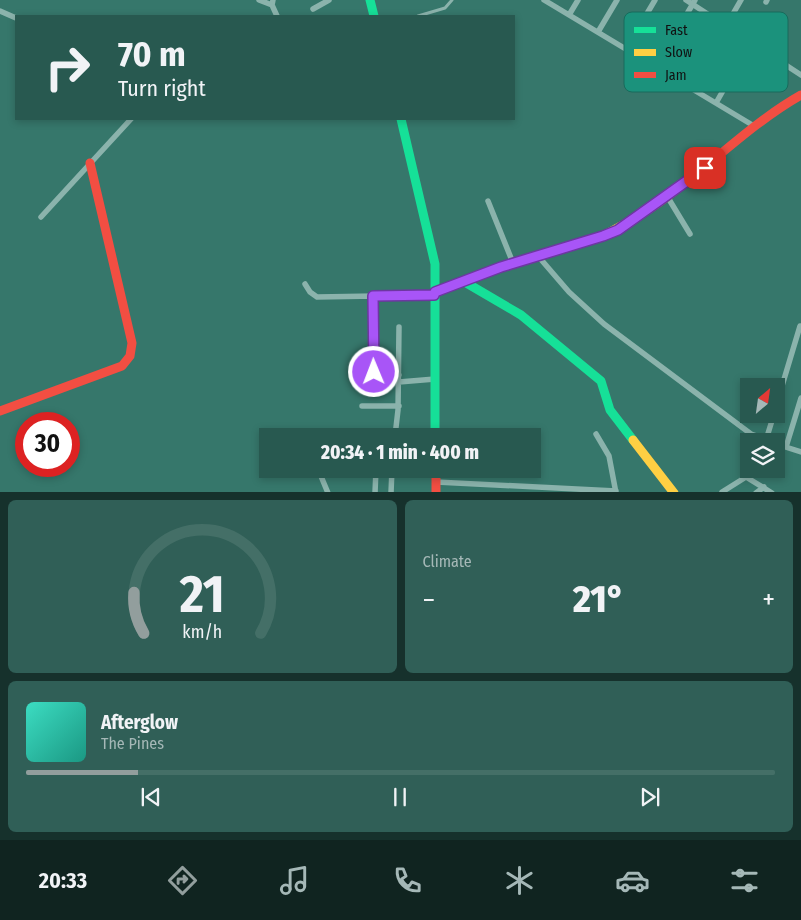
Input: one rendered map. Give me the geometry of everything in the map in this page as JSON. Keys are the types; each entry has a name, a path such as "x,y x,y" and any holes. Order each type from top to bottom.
{"street":[{"path":"259,0 272,3 277,15"},
{"path":"312,8 329,0"},
{"path":"370,0 374,15"},
{"path":"544,0 624,48"},
{"path":"569,15 578,0"},
{"path":"598,32 617,0"},
{"path":"649,12 656,0"},
{"path":"686,0 693,2 707,12"},
{"path":"734,12 741,0"},
{"path":"0,11 15,18"},
{"path":"788,67 801,75"},
{"path":"696,92 754,126"},
{"path":"716,104 722,92"},
{"path":"305,284 310,292 317,297 435,293 513,263 603,236 618,230 695,177 754,126 780,107 801,95"},
{"path":"41,217 130,120"},
{"path":"401,120 435,264 435,428"},
{"path":"0,410 122,366 130,360 132,343 90,163"},
{"path":"667,196 690,234"},
{"path":"488,201 513,263"},
{"path":"538,256 569,292 604,324 750,433"},
{"path":"463,281 521,314 601,381 604,385 605,400 610,410 674,492"},
{"path":"373,296 374,372 399,378 435,379"},
{"path":"784,378 800,326"},
{"path":"396,428 399,378 399,327"},
{"path":"801,398 786,447 801,452"},
{"path":"362,406 398,406"},
{"path":"436,482 616,492 609,456 596,434"},
{"path":"722,492 746,477 772,492"},
{"path":"322,478 328,492"},
{"path":"375,492 376,478"},
{"path":"391,492 392,478"},
{"path":"436,478 436,492"},
{"path":"756,492 764,488"}],"lane":[{"path":"421,15 445,8 452,0"}],"traffic: fast":[{"path":"370,0 374,15"},
{"path":"401,120 435,264 435,428"},
{"path":"463,281 521,315 601,381 610,410 633,440"}],"traffic: slow":[{"path":"435,292 501,267 603,236 621,226"},
{"path":"633,440 673,492"}],"traffic: jam":[{"path":"621,226 668,196 755,126 801,95"},
{"path":"0,411 122,366 130,356 132,343 90,163"},
{"path":"436,478 436,492"}],"route":[{"path":"374,372 373,296 434,295 435,292 501,267 603,236 618,230 695,177 705,168"}]}
